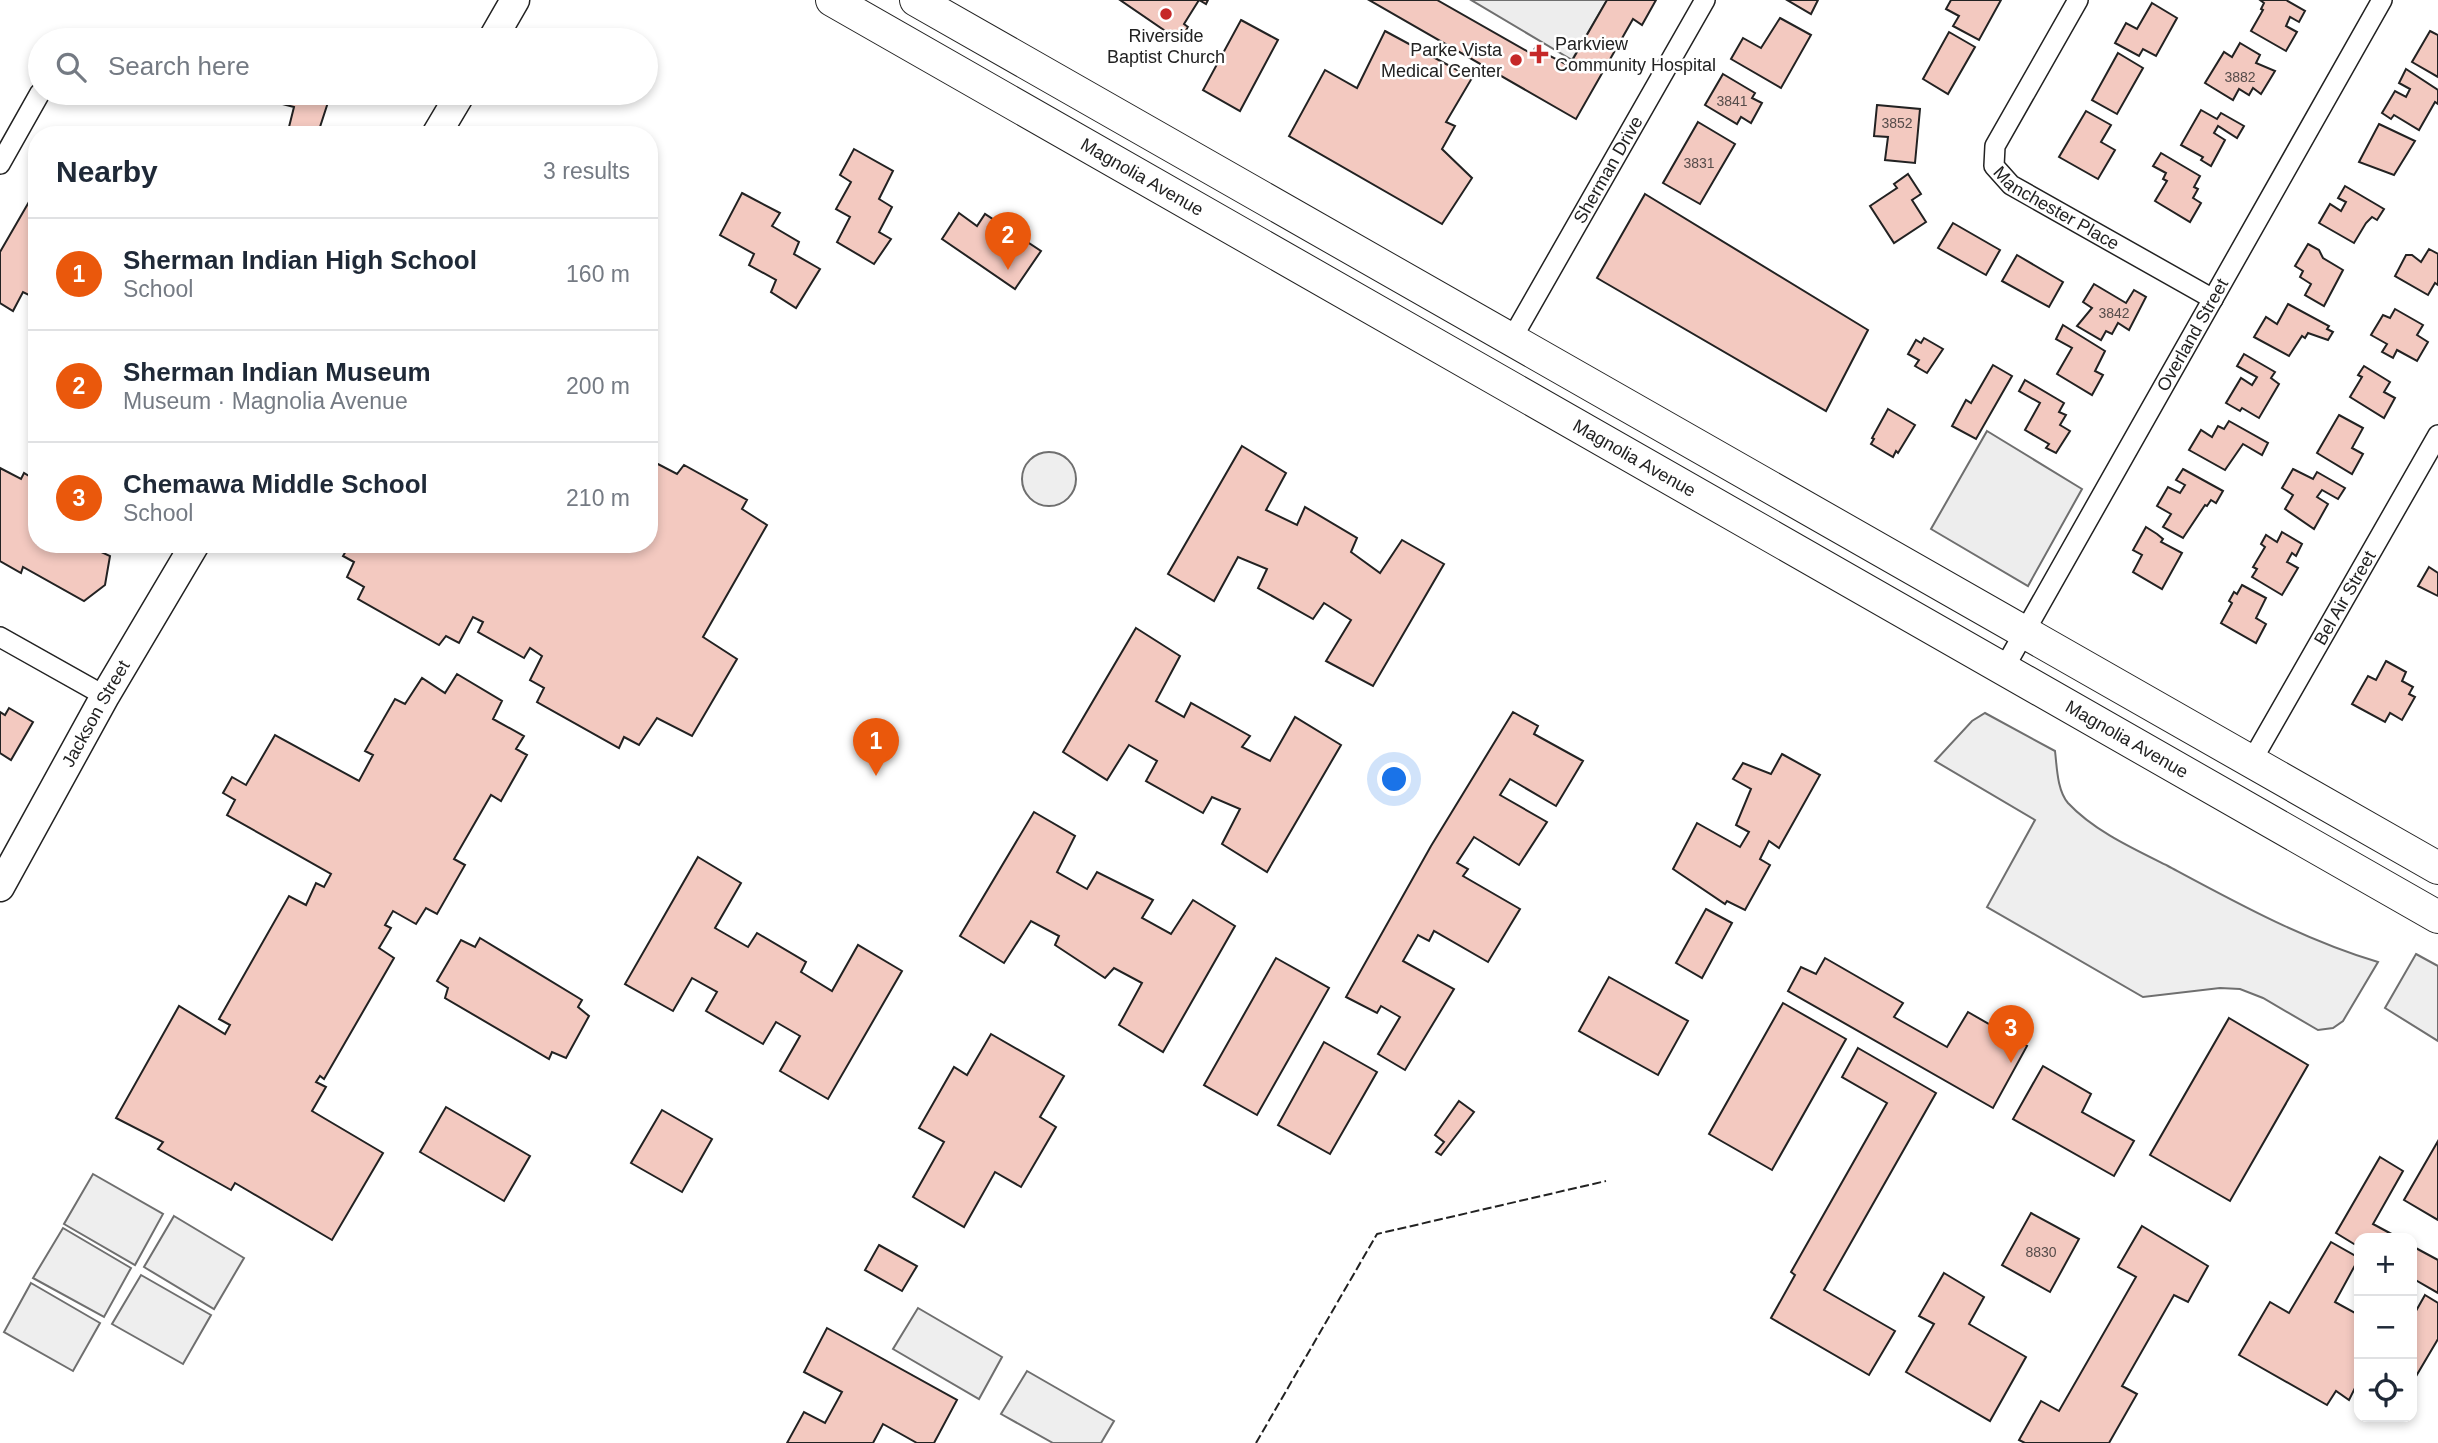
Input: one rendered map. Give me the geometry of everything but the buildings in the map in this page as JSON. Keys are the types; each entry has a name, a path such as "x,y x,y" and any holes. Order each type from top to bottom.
{"main road":[{"name":"Magnolia Avenue","path":"832,0 2438,917"},
{"path":"916,0 2438,868"},
{"path":"1201,209 1222,175"}],"street":[{"path":"499,28 516,0"},
{"name":"Sherman Drive","path":"1511,340 1705,0"},
{"name":"Manchester Place","path":"2078,0 1995,146 1994,166 2011,185 2213,299"},
{"name":"Overland Street","path":"2003,670 2022,632 2382,0"},
{"path":"0,164 33,105"},
{"path":"441,126 454,105"},
{"name":"Bel Air Street","path":"2251,762 2438,435"},
{"name":"Jackson Street","path":"0,887 105,696 190,553"},
{"path":"0,637 105,696"}],"shaded area":[{"path":"1471,0 1607,0 1572,60"},
{"path":"1987,431 2082,489 2028,586 1931,529"},
{"path":"1049,452 1068,460 1076,479 1068,498 1049,506 1030,498 1022,479 1030,460"},
{"path":"1985,713 2055,751 2058,778 2064,798 2078,813 2102,831 2270,919 2323,943 2378,962 2343,1021 2333,1028 2318,1030 2263,998 2240,989 2220,988 2143,997 1987,907 2035,820 1935,761 1972,721"},
{"path":"2416,954 2438,966 2438,1041 2385,1008"},
{"path":"93,1174 163,1214 135,1265 64,1224"},
{"path":"174,1216 244,1258 214,1309 144,1267"},
{"path":"63,1228 131,1268 104,1317 33,1278"},
{"path":"141,1275 211,1315 183,1364 112,1324"},
{"path":"31,1283 100,1323 73,1371 4,1332"},
{"path":"918,1308 1002,1357 979,1399 893,1349"},
{"path":"1027,1371 1114,1421 1101,1443 1053,1443 1001,1414"}],"fence":[{"path":"1256,1443 1377,1234 1606,1181"}],"place":[{"name":"Riverside Baptist Church","path":"1166,14"},
{"name":"Parkview Community Hospital","path":"1539,54"},
{"name":"Parke Vista Medical Center","path":"1516,60"},
{"name":"Sherman Indian Museum","path":"1008,270"},
{"name":"Sherman Indian High School","path":"876,776"},
{"name":"Chemawa Middle School","path":"2011,1063"}]}
